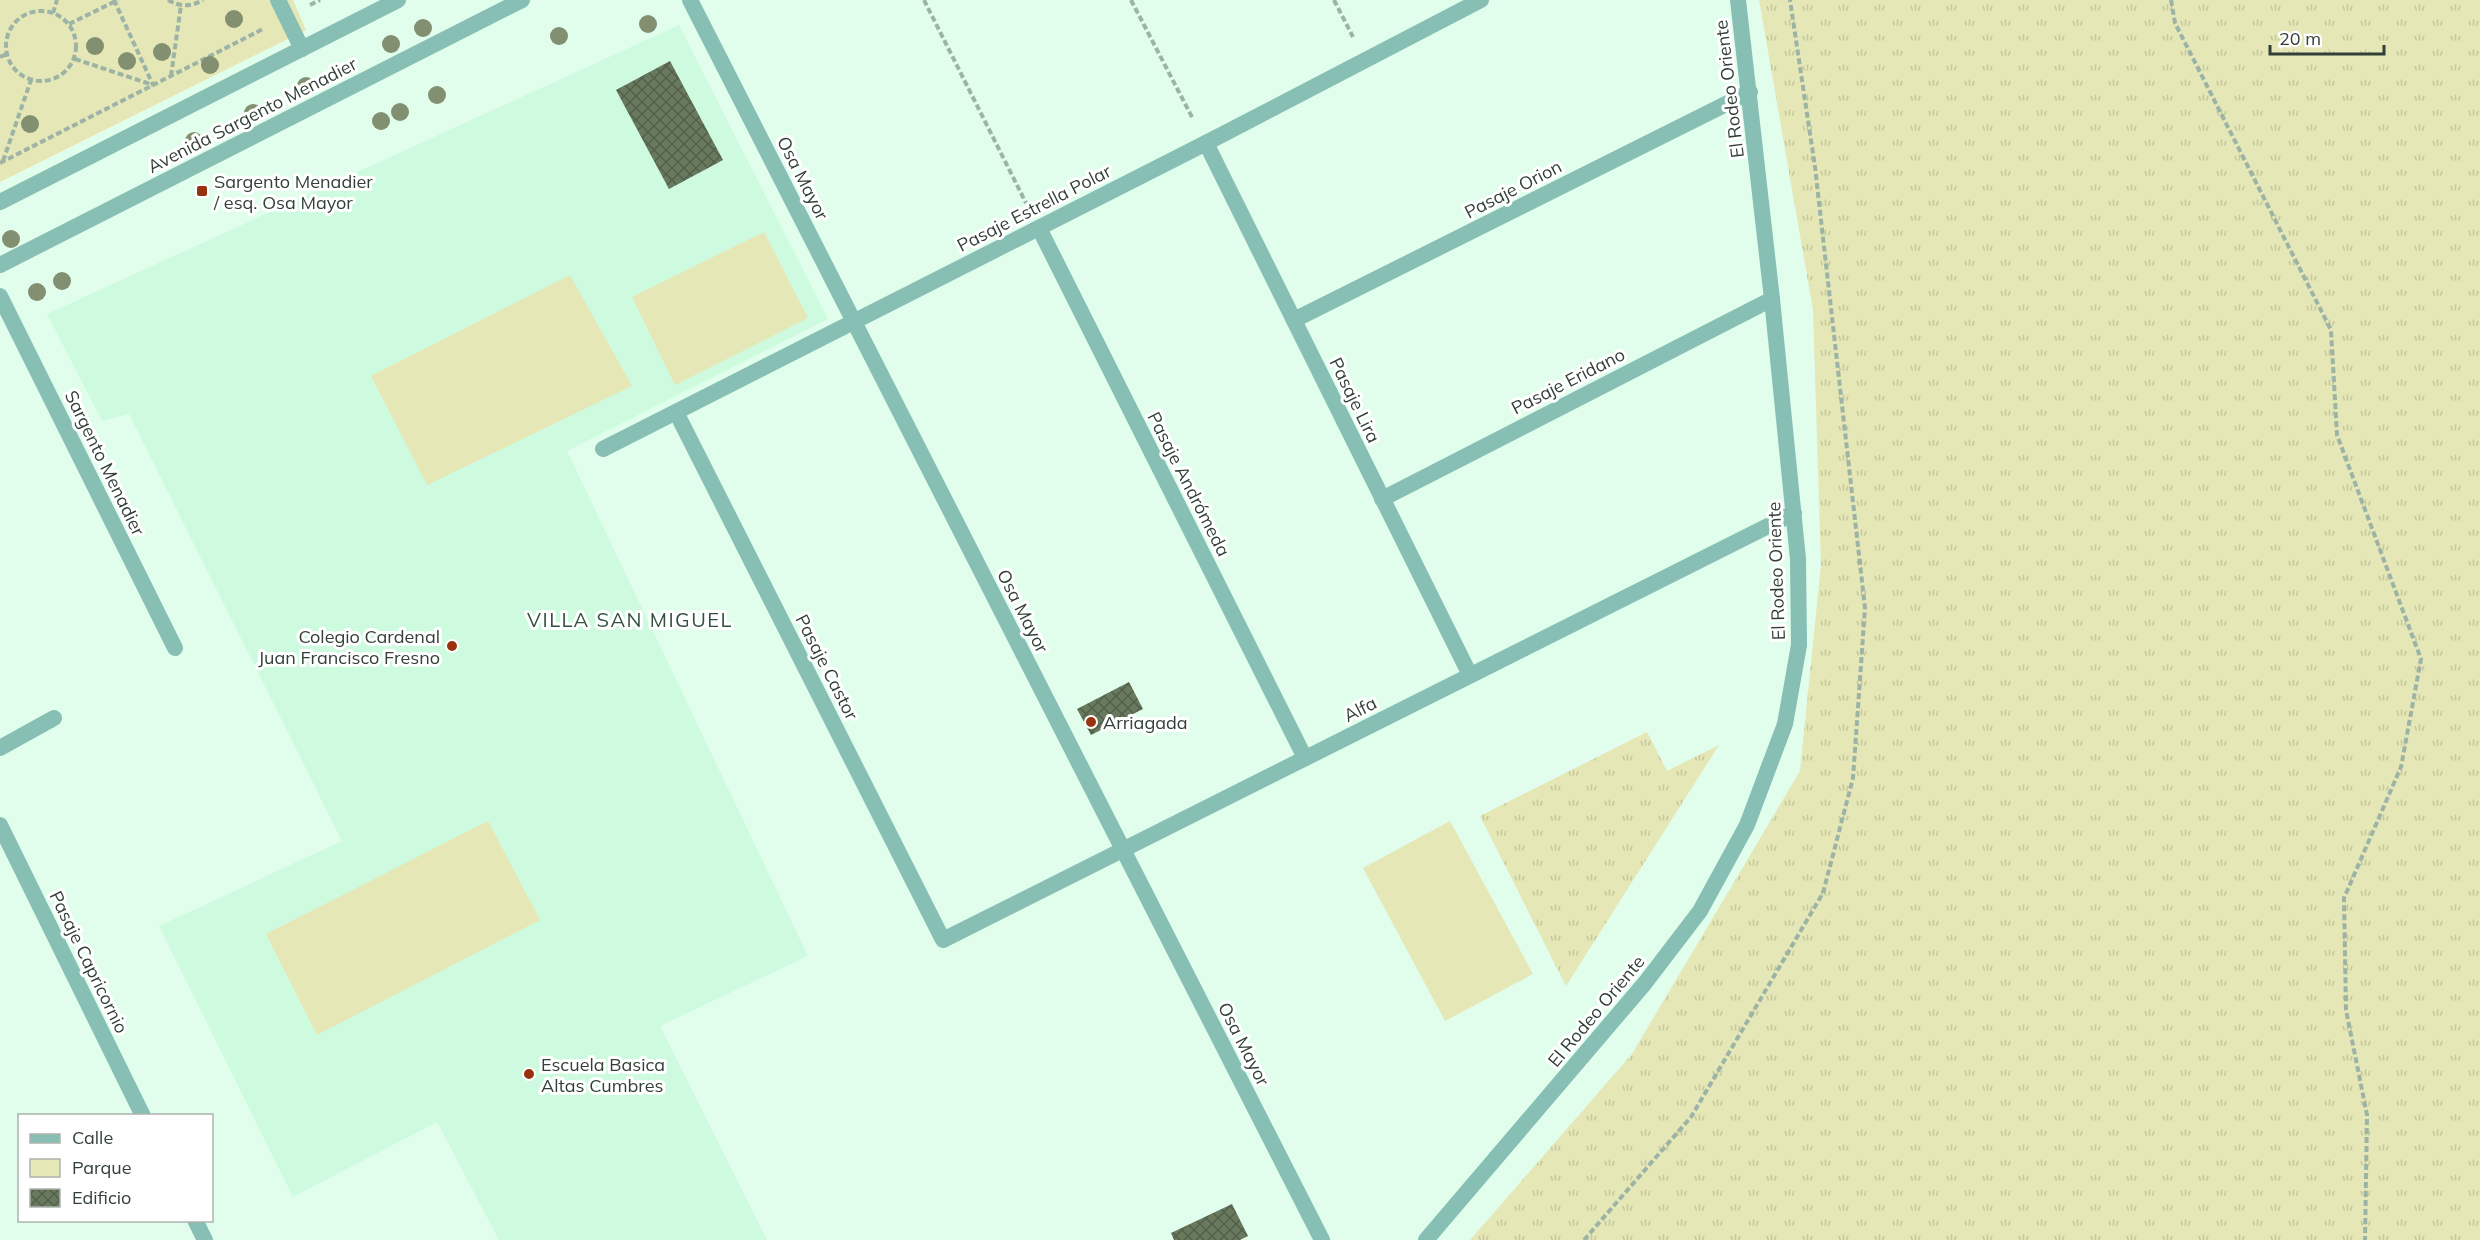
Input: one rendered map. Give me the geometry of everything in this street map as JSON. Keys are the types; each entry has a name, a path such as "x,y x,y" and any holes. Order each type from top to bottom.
{"street":[{"path":"278,0 302,49"},
{"name":"Avenida Sargento Menadier","path":"0,202 398,0"},
{"name":"Avenida Sargento Menadier","path":"0,266 522,0"},
{"name":"Osa Mayor","path":"690,0 1322,1240"},
{"name":"Pasaje Estrella Polar","path":"603,449 1206,143 1481,0"},
{"name":"El Rodeo Oriente","path":"1426,1240 1674,948 1706,901 1747,825 1778,750 1794,685 1799,645 1800,605 1794,513 1750,92 1738,0"},
{"name":"Pasaje Orion","path":"1294,320 1750,92"},
{"name":"Pasaje Lira","path":"1206,143 1470,675"},
{"name":"Pasaje Andrómeda","path":"1039,228 1305,758"},
{"name":"Sargento Menadier","path":"0,296 175,648"},
{"name":"Pasaje Eridano","path":"1382,499 1772,299"},
{"name":"Pasaje Castor","path":"676,412 943,940"},
{"name":"Alfa","path":"943,940 1794,513"},
{"path":"0,748 54,718"},
{"name":"Pasaje Capricornio","path":"0,825 142,1114"},
{"path":"196,1222 205,1240"}],"path":[{"path":"53,13 57,0"},
{"path":"69,24 115,0 153,85"},
{"path":"168,0 182,5 192,5 203,0"},
{"path":"2,162 320,0"},
{"path":"924,0 1039,228"},
{"path":"1131,0 1206,143"},
{"path":"1334,0 1364,60"},
{"path":"2170,0 2175,23 2331,330 2337,435 2421,659 2401,767 2344,898 2346,1010 2367,1115 2365,1240"},
{"path":"171,76 182,5"},
{"path":"30,12 53,13 63,18 76,36 75,59 60,77 49,81 31,80 16,71 7,54 7,38 11,27 30,12"},
{"path":"0,57 7,54"},
{"path":"75,59 153,85"},
{"path":"2,162 31,80"},
{"path":"0,155 2,162"}],"shaded area":[{"name":"Colegio Cardenal Juan Francisco Fresno","path":"679,25 828,319 567,451 808,956 660,1026 767,1240 499,1240 437,1122 293,1197 159,926 342,841 129,414 102,421 47,314"}],"green space":[{"path":"0,0 293,0 306,30 0,182"},
{"path":"1759,0 2480,0 2480,1240 1470,1240 1632,1054 1800,771 1821,565 1813,310"},
{"path":"764,232 808,318 675,385 632,297"},
{"path":"570,275 632,386 427,485 371,376"},
{"path":"1647,732 1667,771 1719,745 1566,986 1480,816"},
{"path":"488,821 540,920 317,1035 266,934"},
{"path":"1450,821 1533,974 1445,1021 1363,868"}],"building":[{"path":"670,61 723,160 669,189 616,90"},
{"path":"1129,682 1143,709 1091,735 1077,709"},
{"path":"1232,1204 1248,1236 1240,1240 1174,1240 1171,1233"}],"place":[{"name":"Sargento Menadier / esq. Osa Mayor","path":"202,191"},
{"name":"Colegio Cardenal Juan Francisco Fresno","path":"452,646"},
{"name":"Arriagada","path":"1091,722"},
{"name":"Escuela Basica Altas Cumbres","path":"529,1074"}],"district":[{"name":"VILLA SAN MIGUEL","path":"630,619"}]}
